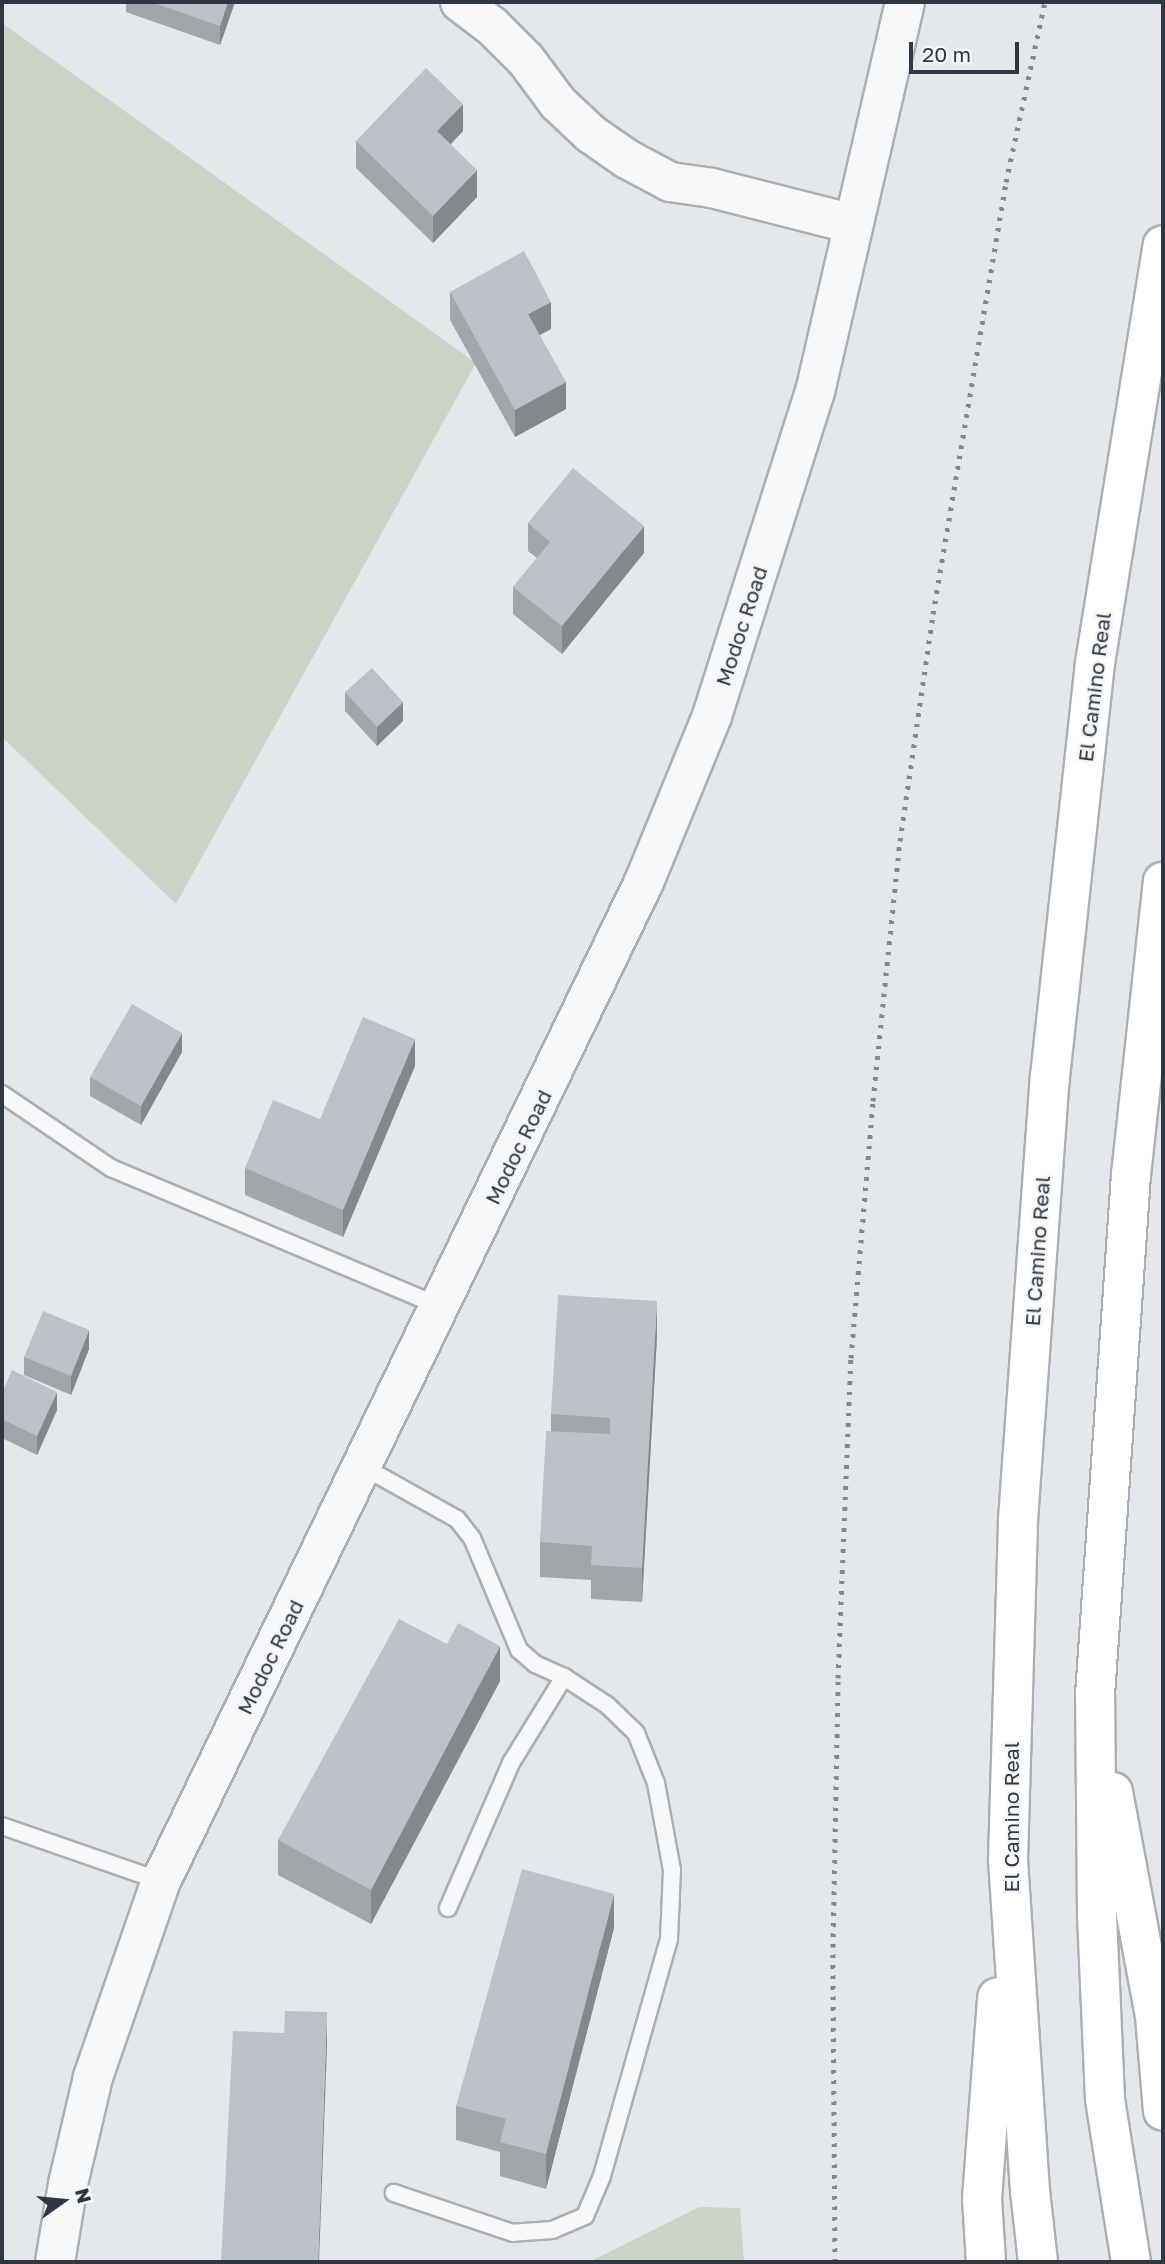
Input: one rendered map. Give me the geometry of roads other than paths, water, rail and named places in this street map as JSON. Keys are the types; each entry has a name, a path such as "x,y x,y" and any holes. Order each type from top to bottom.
{"highway":[{"name":"El Camino Real","path":"1038,2262 1030,2191 1008,1860 1018,1520 1050,1077 1095,663 1163,246"},
{"path":"1131,2262 1105,2099 1097,1913 1095,1695 1132,1175 1163,882"},
{"path":"1095,1695 1155,2016 1163,2111"},
{"path":"986,2262 982,2199 1008,1860"}],"street":[{"path":"460,2 491,25 526,60 558,103 591,134 627,159 670,182 712,188 853,224"},
{"name":"Modoc Road","path":"55,2262 68,2184 93,2077 161,1881 441,1307 644,882 712,716 802,438 905,2"}],"lane":[{"path":"2,1094 111,1168 441,1307"},
{"path":"362,1466 457,1519 472,1538 519,1650 534,1664 564,1677 607,1705 636,1733 656,1783 672,1870 669,1938 602,2176 585,2216 552,2230 513,2234 394,2193"},
{"path":"448,1908 511,1763 564,1677"},
{"path":"2,1826 161,1881"}],"railway":[{"path":"835,2262 833,1947 838,1678 851,1358 873,1101 900,841 933,614 1006,182 1045,2"}]}
